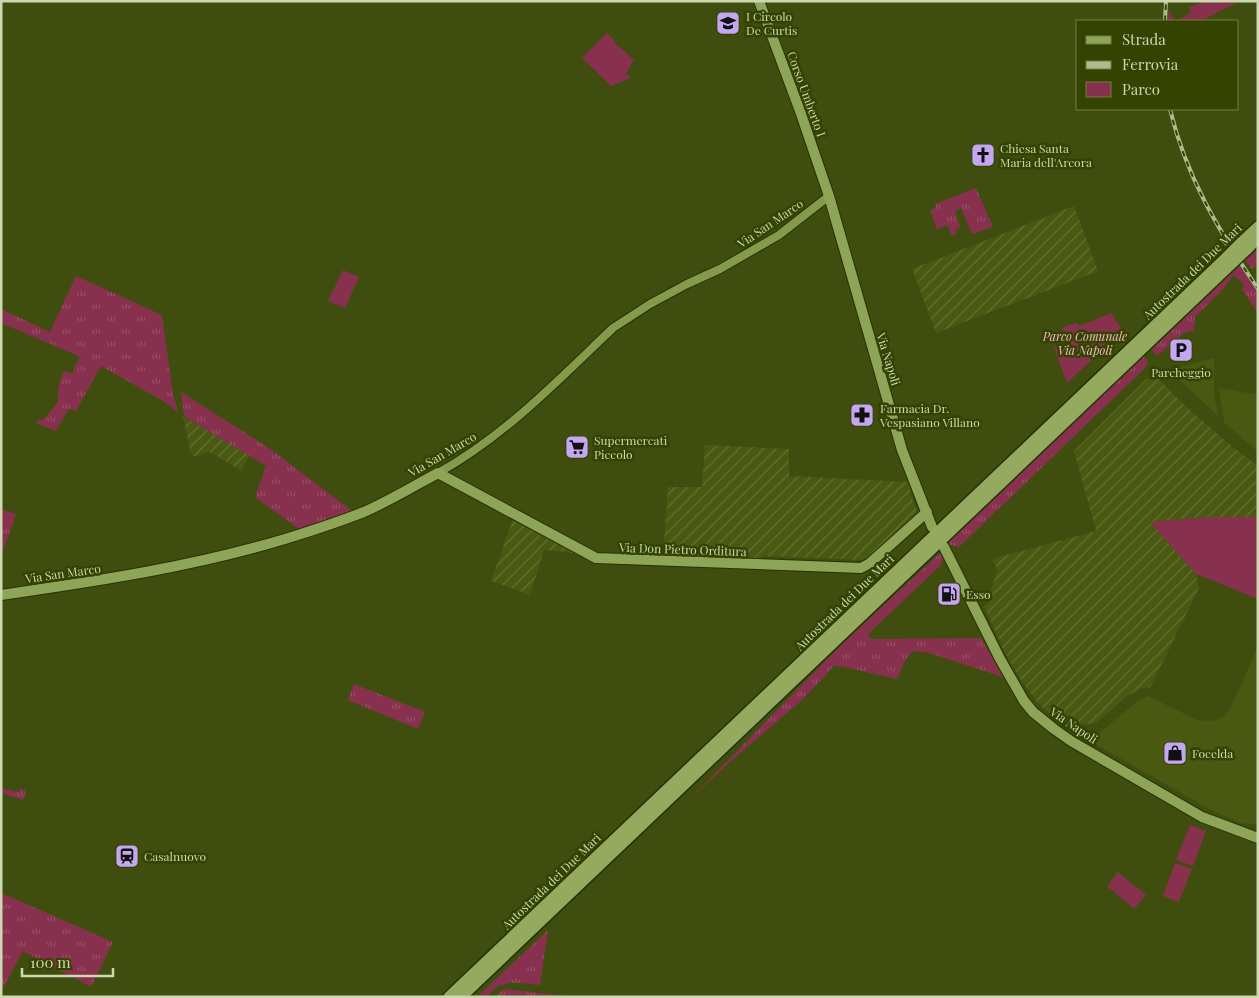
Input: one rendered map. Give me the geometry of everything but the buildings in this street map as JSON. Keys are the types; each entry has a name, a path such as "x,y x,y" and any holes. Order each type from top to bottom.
{"highway":[{"name":"Autostrada dei Due Mari","path":"449,997 1244,246 1258,227"},
{"name":"Autostrada dei Due Mari","path":"1244,246 1258,238"},
{"name":"Autostrada dei Due Mari","path":"461,997 1228,261"}],"main road":[{"name":"Corso Umberto I","path":"759,1 829,196"},
{"name":"Via Napoli","path":"829,196 902,450 932,526"},
{"name":"Via Don Pietro Orditura","path":"438,473 596,558 861,568 870,563 927,512"},
{"name":"Via San Marco","path":"1,595 162,570 266,544 365,511 438,473"},
{"name":"Via Napoli","path":"944,547 1017,690 1033,712 1054,730 1071,741 1194,812 1253,833"}],"street":[{"name":"Via San Marco","path":"438,473 465,458 502,432 613,328 631,315 687,284 717,271 779,236 829,196"}],"shaded area":[{"path":"1074,206 1098,271 936,333 912,269"},
{"path":"1214,358 1214,397 1218,416 1169,370"},
{"path":"1156,376 1184,405 1258,466 1258,517 1209,517 1151,522 1196,574 1199,588 1150,688 1138,690 1127,696 1096,723 1074,726 1058,720 1038,703 1022,682 1004,651 984,606 988,604 997,569 992,559 1096,531 1074,451 1145,380"},
{"path":"1219,388 1258,395 1258,452 1224,422"},
{"path":"183,416 250,455 241,471 212,453 208,452 194,456 190,451"},
{"path":"705,445 789,449 789,476 908,482 918,514 864,560 762,556 762,563 663,557 668,487 702,487"},
{"path":"513,519 578,553 544,550 530,595 491,581"},
{"path":"1258,647 1258,825 1242,823 1209,809 1090,741 1140,699 1148,696 1197,720 1216,720 1225,715 1230,709"}],"green space":[{"path":"1208,1 1240,1 1203,20 1178,20 1191,13 1189,7"},
{"path":"1168,11 1175,20 1167,20"},
{"path":"607,33 634,60 626,74 632,77 611,86 582,58"},
{"path":"976,188 993,227 972,234 961,208 955,211 960,227 955,230 957,234 952,236 947,225 937,230 930,210 936,208 935,204"},
{"path":"1258,248 1258,264 1252,269 1245,260"},
{"path":"1240,265 1258,293 1258,314 1242,289 1244,287 1242,282 1233,275 1224,288 1195,317 1194,331 1184,333 1157,356 1151,349"},
{"path":"343,270 359,277 345,308 328,301"},
{"path":"76,276 162,315 173,394 178,412 163,401 101,366 76,411 69,409 56,431 36,423 38,420 43,420 58,402 58,390 62,374 65,371 73,373 75,365 80,358 1,323 1,309 50,332"},
{"name":"Parco Comunale Via Napoli","path":"1111,313 1123,331 1067,383 1054,347 1068,342 1062,328 1076,323 1080,326"},
{"path":"1144,356 1148,362 1146,367 959,547 947,544"},
{"path":"181,392 272,450 352,511 300,530 255,497 266,466 184,416"},
{"path":"1,509 16,514 1,557"},
{"path":"1209,517 1258,517 1258,599 1196,574 1150,522"},
{"path":"940,553 943,557 941,565 868,634 871,639 981,638 1003,677 929,653 914,651 906,660 897,679 835,665 800,702 690,799 845,641"},
{"path":"354,684 425,712 418,729 348,700"},
{"path":"1,788 19,792 20,789 26,790 23,800 1,793"},
{"path":"1190,825 1206,831 1193,866 1176,860"},
{"path":"1175,863 1192,869 1179,902 1163,896"},
{"path":"1118,872 1146,895 1134,909 1107,886"},
{"path":"1,893 113,942 91,987 23,951 1,992"},
{"path":"548,930 540,985 504,984 493,991 488,997 477,997"},
{"path":"504,989 514,990 574,997 495,997"}],"railway":[{"path":"1165,20 1166,1"},
{"path":"1170,110 1185,158 1205,203 1258,289"}],"place":[{"name":"I Circolo De Curtis","path":"728,23"},
{"name":"Chiesa Santa Maria dell'Arcora","path":"983,155"},
{"name":"Parcheggio","path":"1181,350"},
{"name":"Farmacia Dr. Vespasiano Villano","path":"862,415"},
{"name":"Supermercati Piccolo","path":"577,447"},
{"name":"Esso","path":"949,594"},
{"name":"Focelda","path":"1175,753"},
{"name":"Casalnuovo","path":"127,856"}]}
